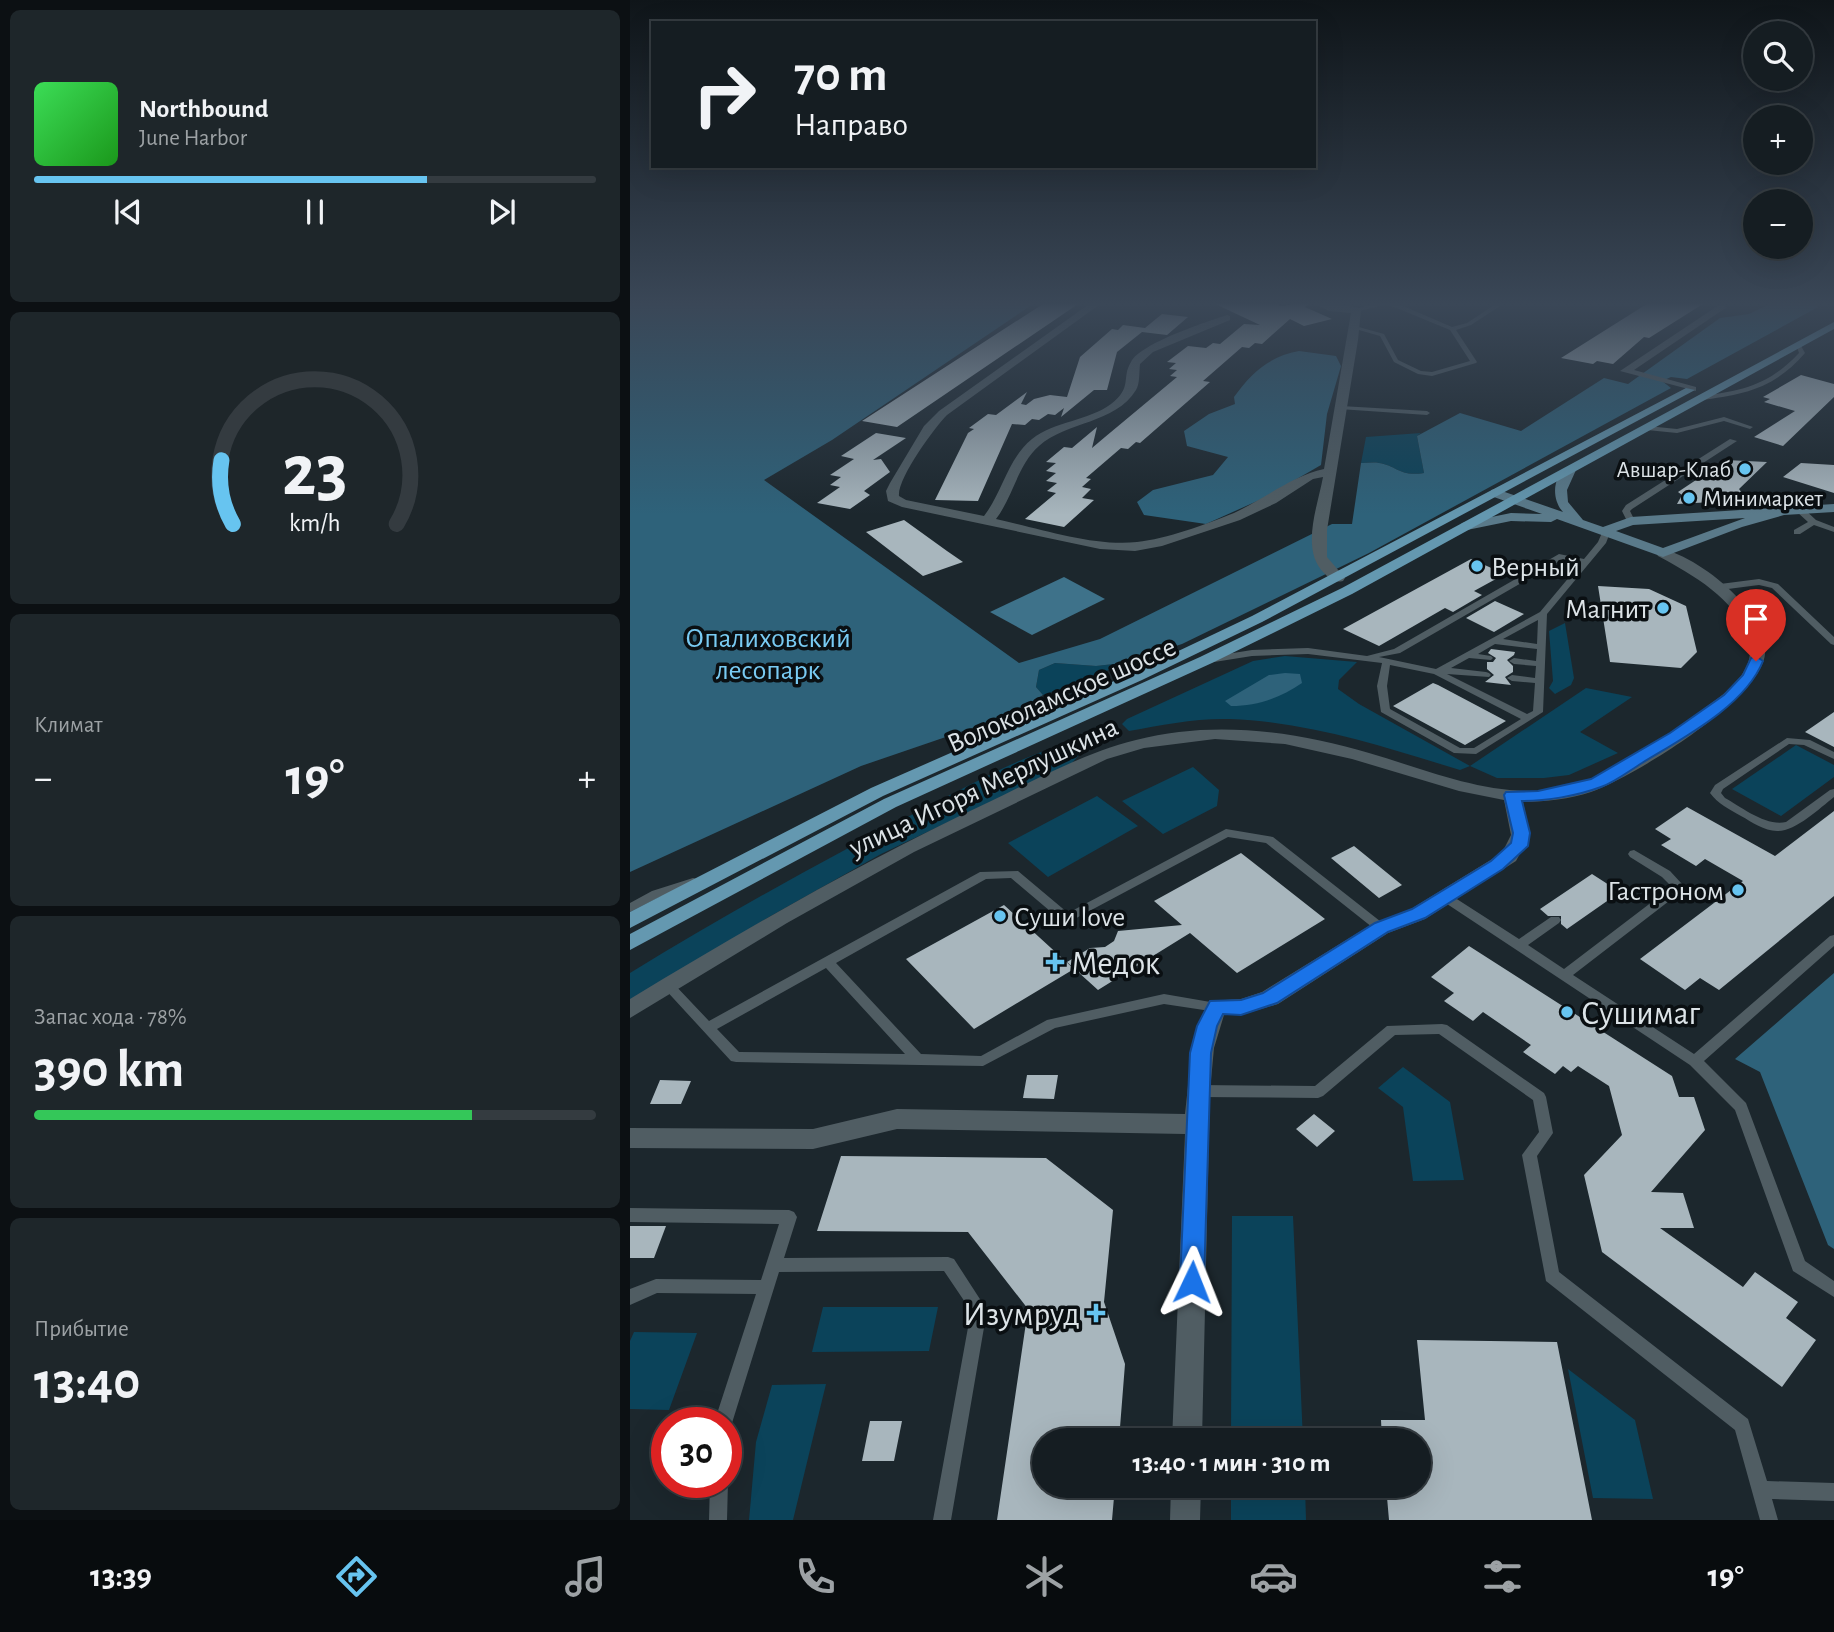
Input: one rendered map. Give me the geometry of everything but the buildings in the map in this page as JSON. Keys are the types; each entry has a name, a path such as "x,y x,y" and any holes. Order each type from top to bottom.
{"main road":[{"path":"1696,394 1733,373"},
{"path":"1696,394 1740,373"},
{"name":"Волоколамское шоссе","path":"630,943 890,803 1206,660 1347,591 1647,428 1696,394"},
{"name":"Волоколамское шоссе","path":"630,921 930,766 1136,677 1338,578 1496,493 1696,394"}],"street":[{"path":"998,373 943,412 930,426 892,491 893,498 902,503 1100,545 1135,547 1157,543 1235,517 1271,500 1309,476 1331,471"},
{"path":"986,521 1001,503 1023,455 1049,433 1114,407 1132,388 1134,373"},
{"path":"1338,578 1324,568 1319,556 1320,530 1347,373"},
{"path":"1631,373 1696,394"},
{"path":"1570,470 1560,486 1560,503 1567,511 1589,525"},
{"path":"1496,493 1589,525"},
{"path":"1607,530 1631,521 1834,508"},
{"path":"1663,553 1738,524 1784,511"},
{"path":"1467,526 1528,517 1589,525"},
{"name":"улица Игоря Мерлушкина","path":"630,1010 780,918 907,848 1101,755 1157,739 1221,732 1279,735 1331,746 1454,785 1512,795 1538,796 1597,783 1675,736 1729,698 1750,676 1756,661 1758,642 1748,617 1720,587 1663,553 1589,525"},
{"path":"1187,1428 1198,1091 1200,1053 1207,1026 1217,1007 1241,1007 1270,998 1381,928 1418,914 1509,857 1520,846 1521,833 1512,795"},
{"path":"630,1138 813,1139 897,1119 1197,1124"},
{"path":"1185,1520 1186,1498"}],"lane":[{"path":"1696,394 1748,392 1783,373"},
{"path":"1341,408 1427,413"},
{"path":"1647,428 1677,432 1724,419 1750,427"},
{"path":"1631,521 1626,511 1629,508 1733,441"},
{"path":"1800,510 1813,522 1834,530"},
{"path":"1797,532 1813,522"},
{"path":"1439,671 1543,614 1602,543 1607,530"},
{"path":"1358,657 1397,650 1562,556 1585,562"},
{"path":"1720,587 1759,582 1775,586 1834,642"},
{"path":"1387,662 1381,690 1385,710 1458,751 1476,751 1538,712 1543,614"},
{"path":"1494,641 1542,647"},
{"path":"1206,660 1281,651 1358,657 1439,671 1486,675"},
{"path":"1468,655 1488,658"},
{"path":"1514,661 1541,664"},
{"path":"1439,671 1527,719"},
{"path":"1512,678 1539,681"},
{"path":"1832,795 1790,825 1777,828 1764,824 1721,800 1715,793 1787,741 1806,742 1834,756"},
{"path":"708,1028 984,875 1014,874 1067,919 1226,833 1269,840 1381,928"},
{"path":"1564,975 1669,895 1676,884 1666,874 1634,855"},
{"path":"630,908 656,894 719,873"},
{"path":"1445,897 1695,1061 1741,1107 1798,1266 1834,1290"},
{"path":"1518,946 1555,920"},
{"path":"1695,1061 1834,939"},
{"path":"827,961 918,1059"},
{"path":"668,986 736,1057 983,1061 1052,1024 1164,999 1217,1007"},
{"path":"1198,1091 1318,1092 1392,1030 1442,1029 1539,1097 1546,1133 1529,1155 1552,1276 1742,1425 1769,1520"},
{"path":"630,1215 789,1217 728,1407"},
{"path":"774,1265 948,1264 979,1310 942,1520"},
{"path":"630,1297 656,1286 767,1287"},
{"path":"1760,1490 1834,1492"},
{"path":"718,1520 719,1498"}],"shaded area":[{"path":"1421,433 1417,436 1424,473 1409,474 1385,464 1361,463 1366,437"},
{"path":"1064,577 1105,599 1032,635 990,612"},
{"path":"1565,623 1574,678 1571,685 1555,694 1549,688 1553,681 1549,631"},
{"path":"1285,656 1357,662 1339,680 1338,689 1359,704 1470,766 1460,770 1318,730 1260,721 1205,720 1129,731 1122,724 1127,719 1253,661"},
{"path":"1055,663 1096,666 1123,663 1092,678 1043,695 1036,687 1039,670"},
{"path":"1586,688 1632,697 1580,732 1618,753 1569,775 1497,778 1470,766"},
{"path":"1063,745 1077,748 1080,754 1072,763 881,854 769,917 630,1002 630,973 666,951 886,828 1009,766"},
{"path":"1796,745 1834,765 1834,777 1781,816 1732,789"},
{"path":"1193,767 1219,790 1217,806 1163,834 1122,801"},
{"path":"1097,796 1138,826 1048,877 1008,843"},
{"path":"1403,1067 1450,1102 1464,1180 1413,1181 1403,1107 1378,1088"},
{"path":"1232,1216 1293,1216 1302,1428 1231,1428"},
{"path":"823,1307 938,1307 929,1351 812,1352"},
{"path":"634,1332 697,1333 670,1407 630,1409 630,1341"},
{"path":"1568,1369 1635,1420 1653,1499 1593,1498"},
{"path":"826,1384 793,1520 749,1520 756,1442 772,1385"},
{"path":"1231,1498 1305,1498 1306,1520 1231,1520"}],"green space":[{"name":"Опалиховский лесопарк","path":"630,373 931,373 832,440 764,480 1019,663 1100,639 1332,524 1352,524 1361,463 1385,464 1409,474 1424,473 1417,436 1460,413 1521,431 1604,378 1628,384 1643,373 1698,373 1687,379 1671,377 1662,381 1671,388 1369,553 1182,644 1123,663 1096,666 1055,663 1039,670 1036,687 1043,695 1013,714 861,766 630,872"},
{"path":"1255,373 1339,373 1327,414 1321,465 1264,498 1206,524 1144,515 1137,502 1153,490 1213,475 1228,457 1187,446 1184,431 1209,414 1235,404 1234,397"},
{"path":"1300,674 1302,683 1277,697 1259,703 1231,706 1225,701 1269,675"},
{"path":"1834,973 1834,1249 1828,1245 1760,1072 1735,1059"}],"place":[{"name":"Авшар-Клаб","path":"1745,469"},
{"name":"Минимаркет","path":"1689,498"},
{"name":"Верный","path":"1477,566"},
{"name":"Магнит","path":"1663,608"},
{"name":"Гастроном","path":"1738,890"},
{"name":"Суши love","path":"1000,916"},
{"name":"Медок","path":"1055,962"},
{"name":"Сушимаг","path":"1567,1012"},
{"name":"Изумруд","path":"1096,1313"}],"route":[{"path":"1192,1282 1200,1053 1207,1026 1217,1007 1241,1007 1270,998 1381,928 1418,914 1497,865 1520,846 1521,833 1512,795 1538,796 1597,783 1675,736 1729,698 1750,676 1756,661"}]}
